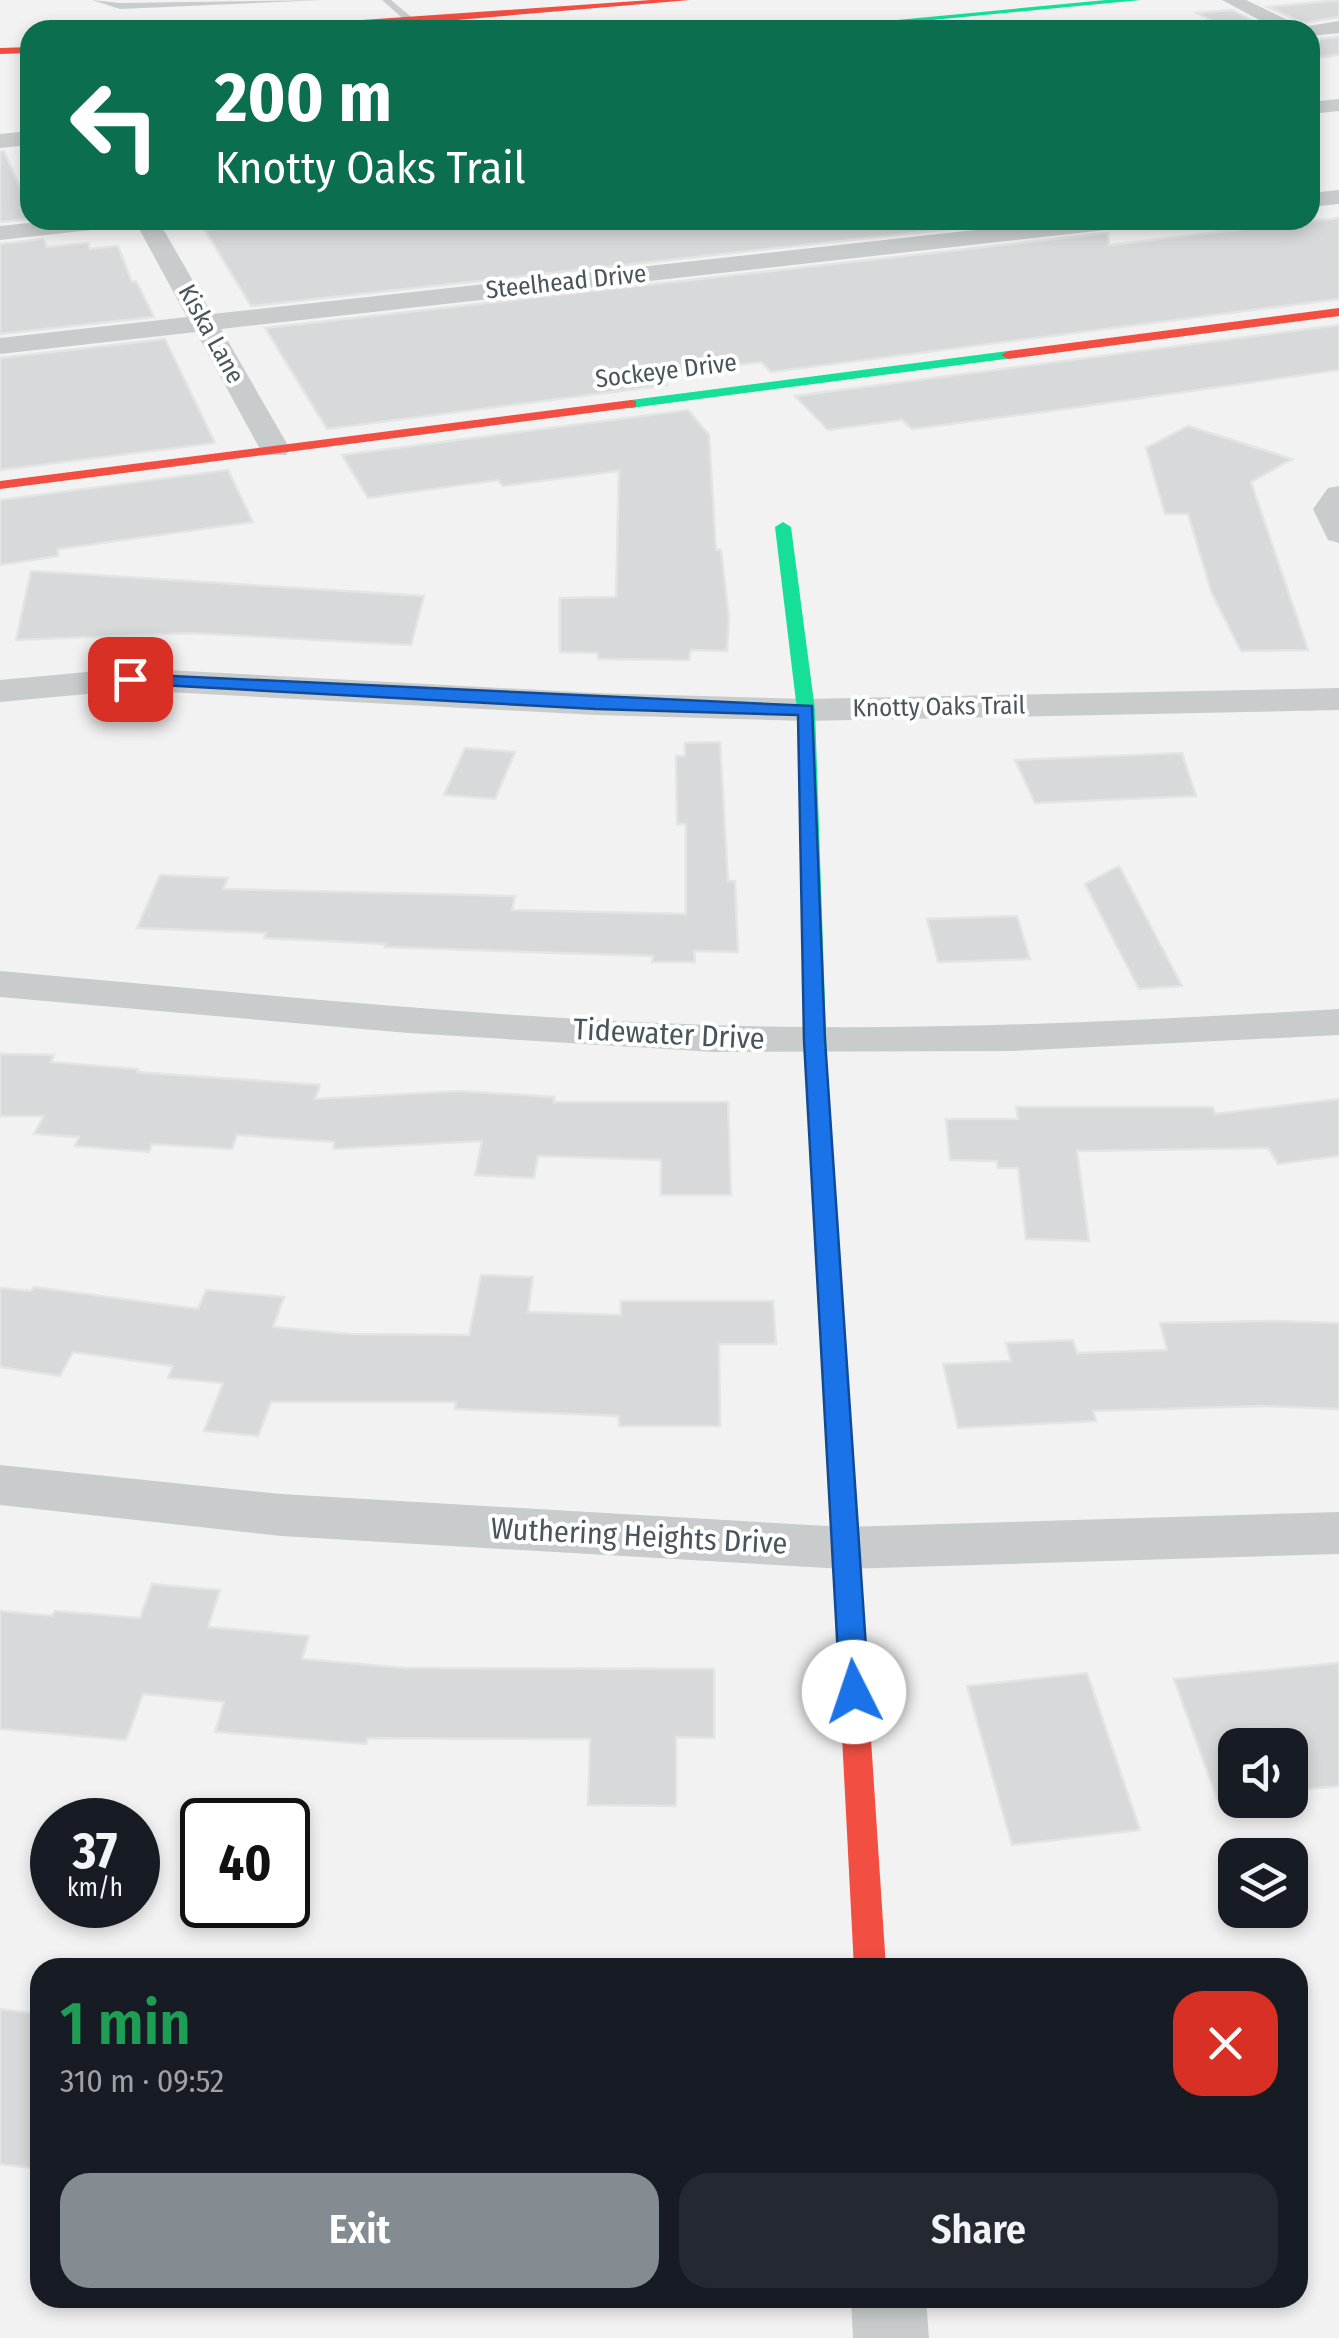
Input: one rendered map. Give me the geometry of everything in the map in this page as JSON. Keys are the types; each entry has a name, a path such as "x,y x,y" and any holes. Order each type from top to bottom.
{"street":[{"path":"424,20 686,0"},
{"path":"910,20 1137,0"},
{"path":"1231,0 1273,20"},
{"path":"0,233 30,230"},
{"name":"Kiska Lane","path":"152,230 275,449"},
{"name":"Steelhead Drive","path":"0,346 1041,230"},
{"name":"Sockeye Drive","path":"0,485 1339,312"},
{"path":"1339,495 1329,509 1339,533"},
{"path":"784,527 806,710 815,1040 869,1958"},
{"name":"Knotty Oaks Trail","path":"0,690 130,679 596,704 806,710 1339,699"},
{"name":"Tidewater Drive","path":"0,984 514,1027 815,1040 1144,1034 1339,1022"},
{"name":"Wuthering Heights Drive","path":"0,1485 281,1515 844,1548 1339,1533"},
{"path":"890,2308 891,2338"}],"lane":[{"path":"96,0 120,6 320,0"},
{"path":"386,0 410,20"}],"building":[{"path":"1339,0 1339,17 1296,20 1268,7"},
{"path":"1232,10 1251,20 1211,20 1197,13"},
{"path":"1339,37 1339,55 1320,57 1320,39"},
{"path":"4,151 20,187 20,220 0,222 0,152"},
{"path":"1339,218 1339,299 771,372 761,362 658,374 667,385 327,429 265,328 1108,233 1109,245 1237,230 1320,230 1320,220"},
{"path":"205,230 941,230 251,306"},
{"path":"43,239 47,247 88,243 90,249 118,246 132,282 136,281 154,317 0,334 0,244"},
{"path":"1339,325 1339,370 1058,410 912,429 902,420 828,430 795,396"},
{"path":"165,339 215,443 0,470 0,358"},
{"path":"688,410 709,435 716,550 721,550 729,618 727,651 691,650 689,660 598,659 598,653 560,652 560,598 616,597 619,471 503,486 498,480 368,498 342,455"},
{"path":"1188,426 1292,459 1251,482 1308,650 1241,651 1212,594 1188,514 1165,514 1146,448"},
{"path":"228,470 253,522 58,549 58,556 0,565 0,500"},
{"path":"31,571 424,596 411,645 191,633 16,640"},
{"path":"720,742 728,881 735,881 738,952 694,951 695,962 652,962 653,956 385,947 386,944 264,938 266,933 137,928 160,875 228,878 223,889 515,896 512,910 686,914 686,824 677,824 676,756 685,756 685,743"},
{"path":"465,748 515,752 495,799 444,795"},
{"path":"1182,753 1196,796 1035,803 1015,760"},
{"path":"1119,866 1182,986 1139,989 1085,884"},
{"path":"1017,916 1030,959 938,962 927,919"},
{"path":"0,1054 54,1055 51,1062 138,1069 137,1072 320,1085 315,1099 460,1091 554,1097 554,1102 728,1102 731,1195 661,1195 661,1160 538,1156 534,1178 475,1175 482,1141 334,1149 334,1142 237,1135 232,1149 152,1144 149,1152 75,1146 79,1137 34,1134 44,1116 0,1116"},
{"path":"1339,1099 1339,1156 1278,1164 1268,1148 1077,1151 1089,1241 1026,1239 1018,1168 998,1168 997,1161 950,1160 946,1119 1018,1119 1016,1107 1213,1107 1215,1114"},
{"path":"481,1275 533,1277 528,1312 621,1315 621,1301 773,1301 776,1344 719,1344 720,1426 619,1426 619,1416 455,1409 456,1402 271,1402 258,1436 204,1431 223,1383 168,1378 173,1366 73,1352 60,1376 0,1367 0,1288 31,1291 34,1287 198,1309 206,1290 284,1297 273,1327 351,1334 469,1335"},
{"path":"1160,1323 1339,1323 1339,1409 1261,1406 1093,1411 1096,1421 958,1428 943,1364 1011,1361 1006,1343 1073,1340 1077,1353 1167,1350"},
{"path":"152,1584 220,1590 208,1627 309,1636 302,1659 405,1668 714,1669 714,1738 676,1737 676,1806 588,1805 590,1739 368,1738 366,1744 215,1732 224,1702 143,1694 126,1740 0,1729 0,1611 140,1618"},
{"path":"1339,1663 1339,1786 1308,1789 1308,1728 1218,1728 1217,1799 1174,1679"},
{"path":"1087,1673 1140,1830 1012,1845 967,1686"},
{"path":"0,2009 30,2013 30,2168 0,2164"}],"traffic: fast":[{"path":"910,20 1137,0"},
{"path":"631,404 1008,355"},
{"path":"783,527 806,710 816,1063"}],"traffic: slow":[{"path":"816,1063 853,1678"}],"traffic: jam":[{"path":"425,20 686,0"},
{"path":"0,51 20,50"},
{"path":"1008,355 1339,312"},
{"path":"0,485 631,404"},
{"path":"853,1678 869,1958"}],"route":[{"path":"130,679 596,704 806,710 815,1040 854,1692"}]}
